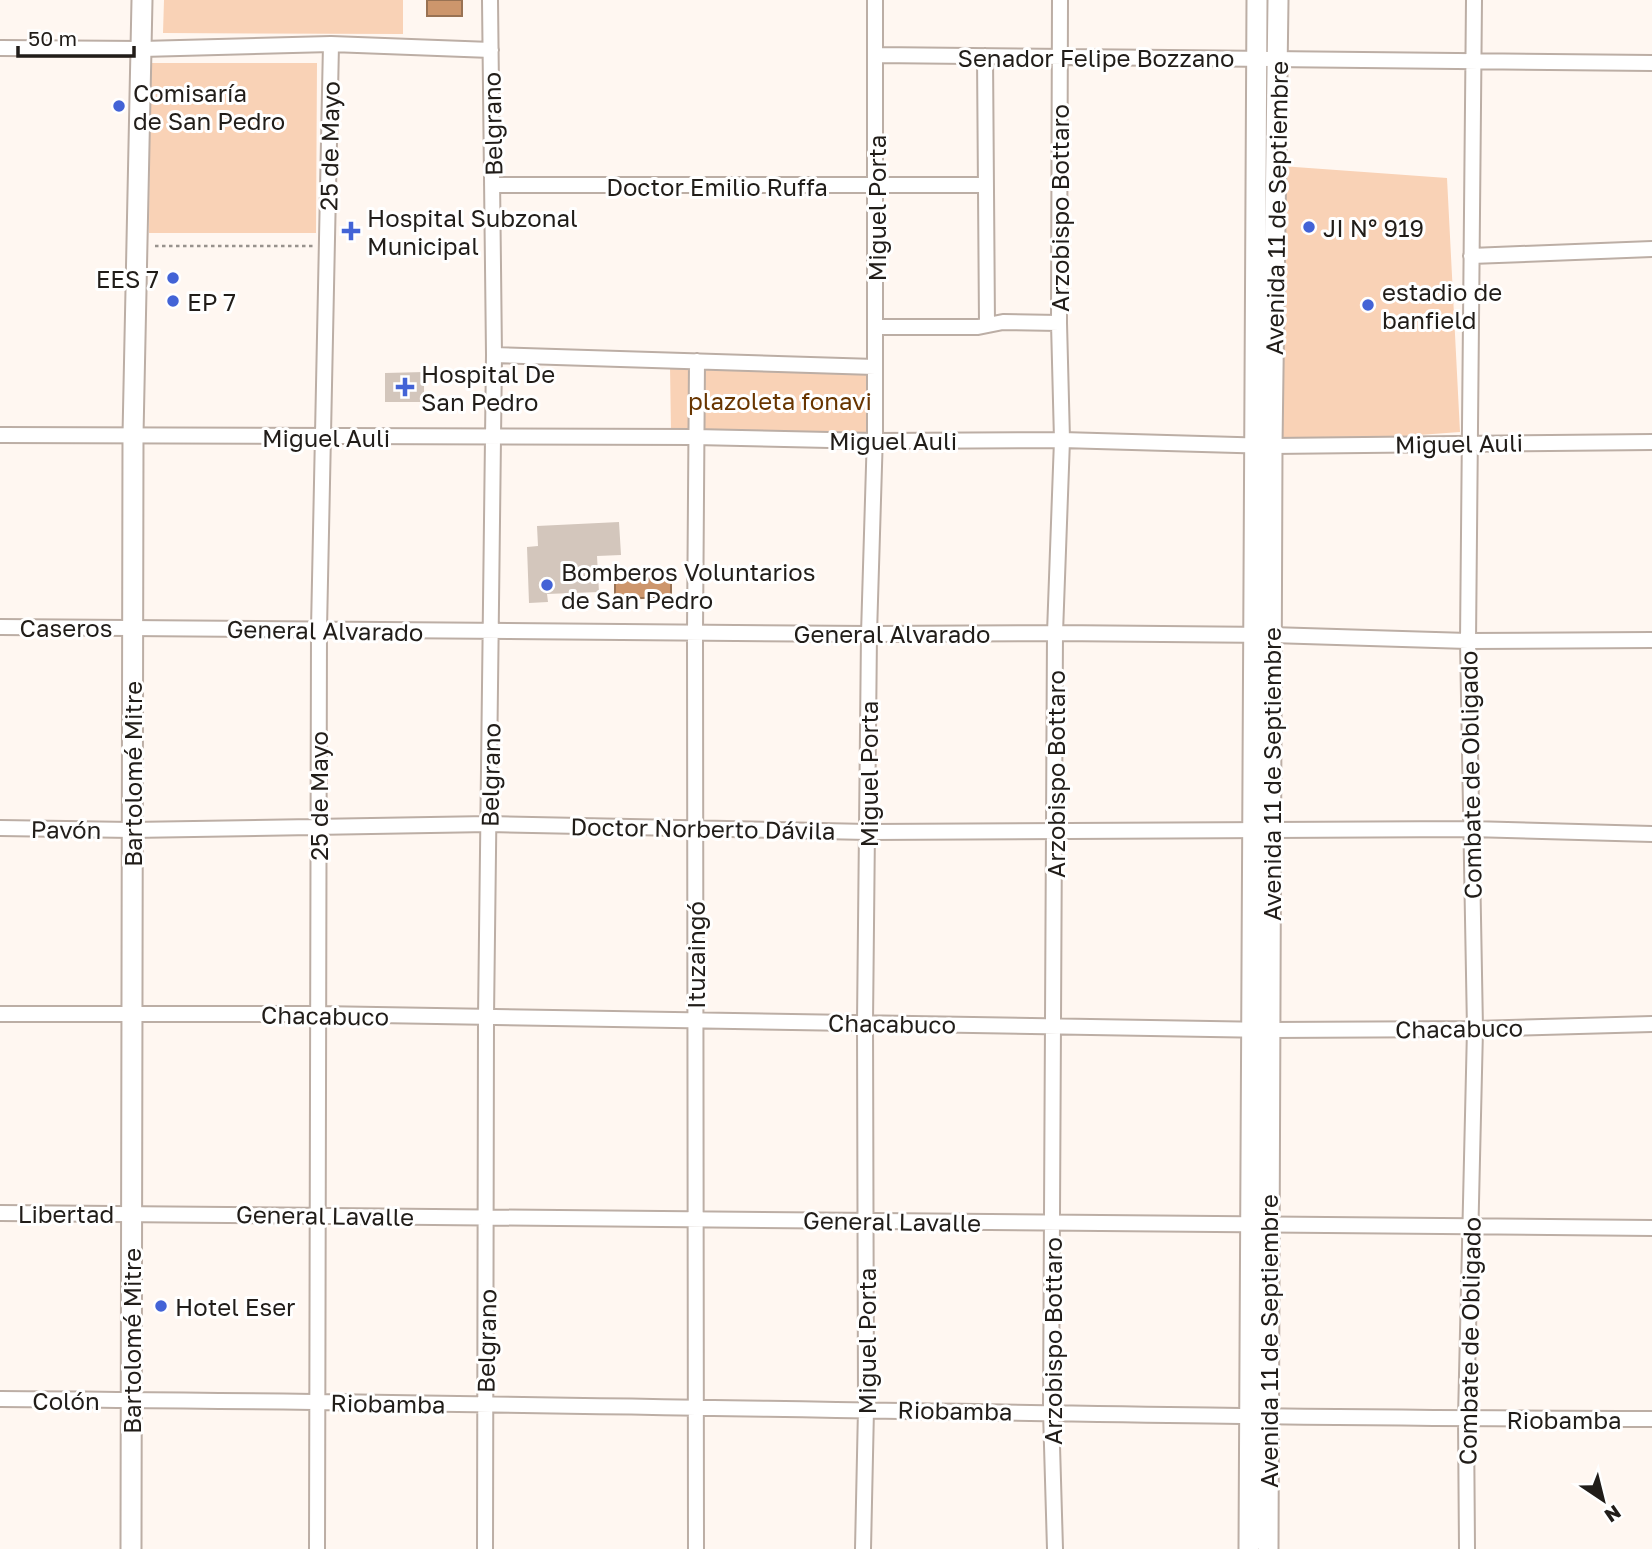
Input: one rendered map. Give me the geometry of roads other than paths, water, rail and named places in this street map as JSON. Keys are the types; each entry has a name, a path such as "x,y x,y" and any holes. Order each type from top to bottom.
{"main road":[{"name":"Bartolomé Mitre","path":"131,1549 133,435 142,0"},
{"name":"Avenida 11 de Septiembre","path":"1257,0 1263,445 1259,1417 1268,1549"},
{"name":"Avenida 11 de Septiembre","path":"1263,445 1278,0"},
{"name":"Avenida 11 de Septiembre","path":"1249,1549 1259,1417"}],"street":[{"name":"Belgrano","path":"485,1549 486,1018 494,355 491,0"},
{"name":"Miguel Porta","path":"863,1549 869,634 876,327 875,0"},
{"name":"Arzobispo Bottaro","path":"1055,1549 1051,1411 1055,633 1062,440 1059,323 1060,0"},
{"name":"Combate de Obligado","path":"1467,1549 1466,1419 1475,1029 1468,641 1474,0"},
{"path":"0,48 142,49 331,44 491,50"},
{"name":"25 de Mayo","path":"317,1549 319,629 331,44"},
{"name":"Senador Felipe Bozzano","path":"876,55 1652,63"},
{"path":"985,56 987,325"},
{"name":"Doctor Emilio Ruffa","path":"492,185 985,185"},
{"path":"1471,256 1652,249"},
{"path":"876,327 987,325 1003,322 1059,323"},
{"path":"494,355 875,367"},
{"name":"Ituzaingó","path":"696,1549 697,361"},
{"name":"Miguel Auli","path":"0,435 695,437 874,441 1062,440 1263,445 1652,442"},
{"name":"Caseros","path":"0,627 133,628"},
{"name":"General Alvarado","path":"133,628 1262,635 1468,641 1652,640"},
{"name":"Doctor Norberto Dávila","path":"132,830 489,824 868,832 1470,829 1652,834"},
{"name":"Pavón","path":"0,828 132,830"},
{"name":"Chacabuco","path":"0,1014 318,1014 1261,1030 1475,1029 1652,1024"},
{"name":"Libertad","path":"0,1213 132,1214"},
{"name":"General Lavalle","path":"132,1214 1652,1228"},
{"name":"Colón","path":"0,1399 131,1400"},
{"name":"Riobamba","path":"131,1400 1051,1411 1259,1417 1652,1419"}],"place":[{"name":"Comisaría de San Pedro","path":"119,106"},
{"name":"JI N° 919","path":"1309,227"},
{"name":"Hospital Subzonal Municipal","path":"351,231"},
{"name":"EES 7","path":"173,278"},
{"name":"EP 7","path":"173,301"},
{"name":"estadio de banfield","path":"1368,305"},
{"name":"Hospital De San Pedro","path":"405,387"},
{"name":"Bomberos Voluntarios de San Pedro","path":"547,585"},
{"name":"Hotel Eser","path":"161,1306"}],"park label":[{"name":"plazoleta fonavi","path":"780,400"}]}
